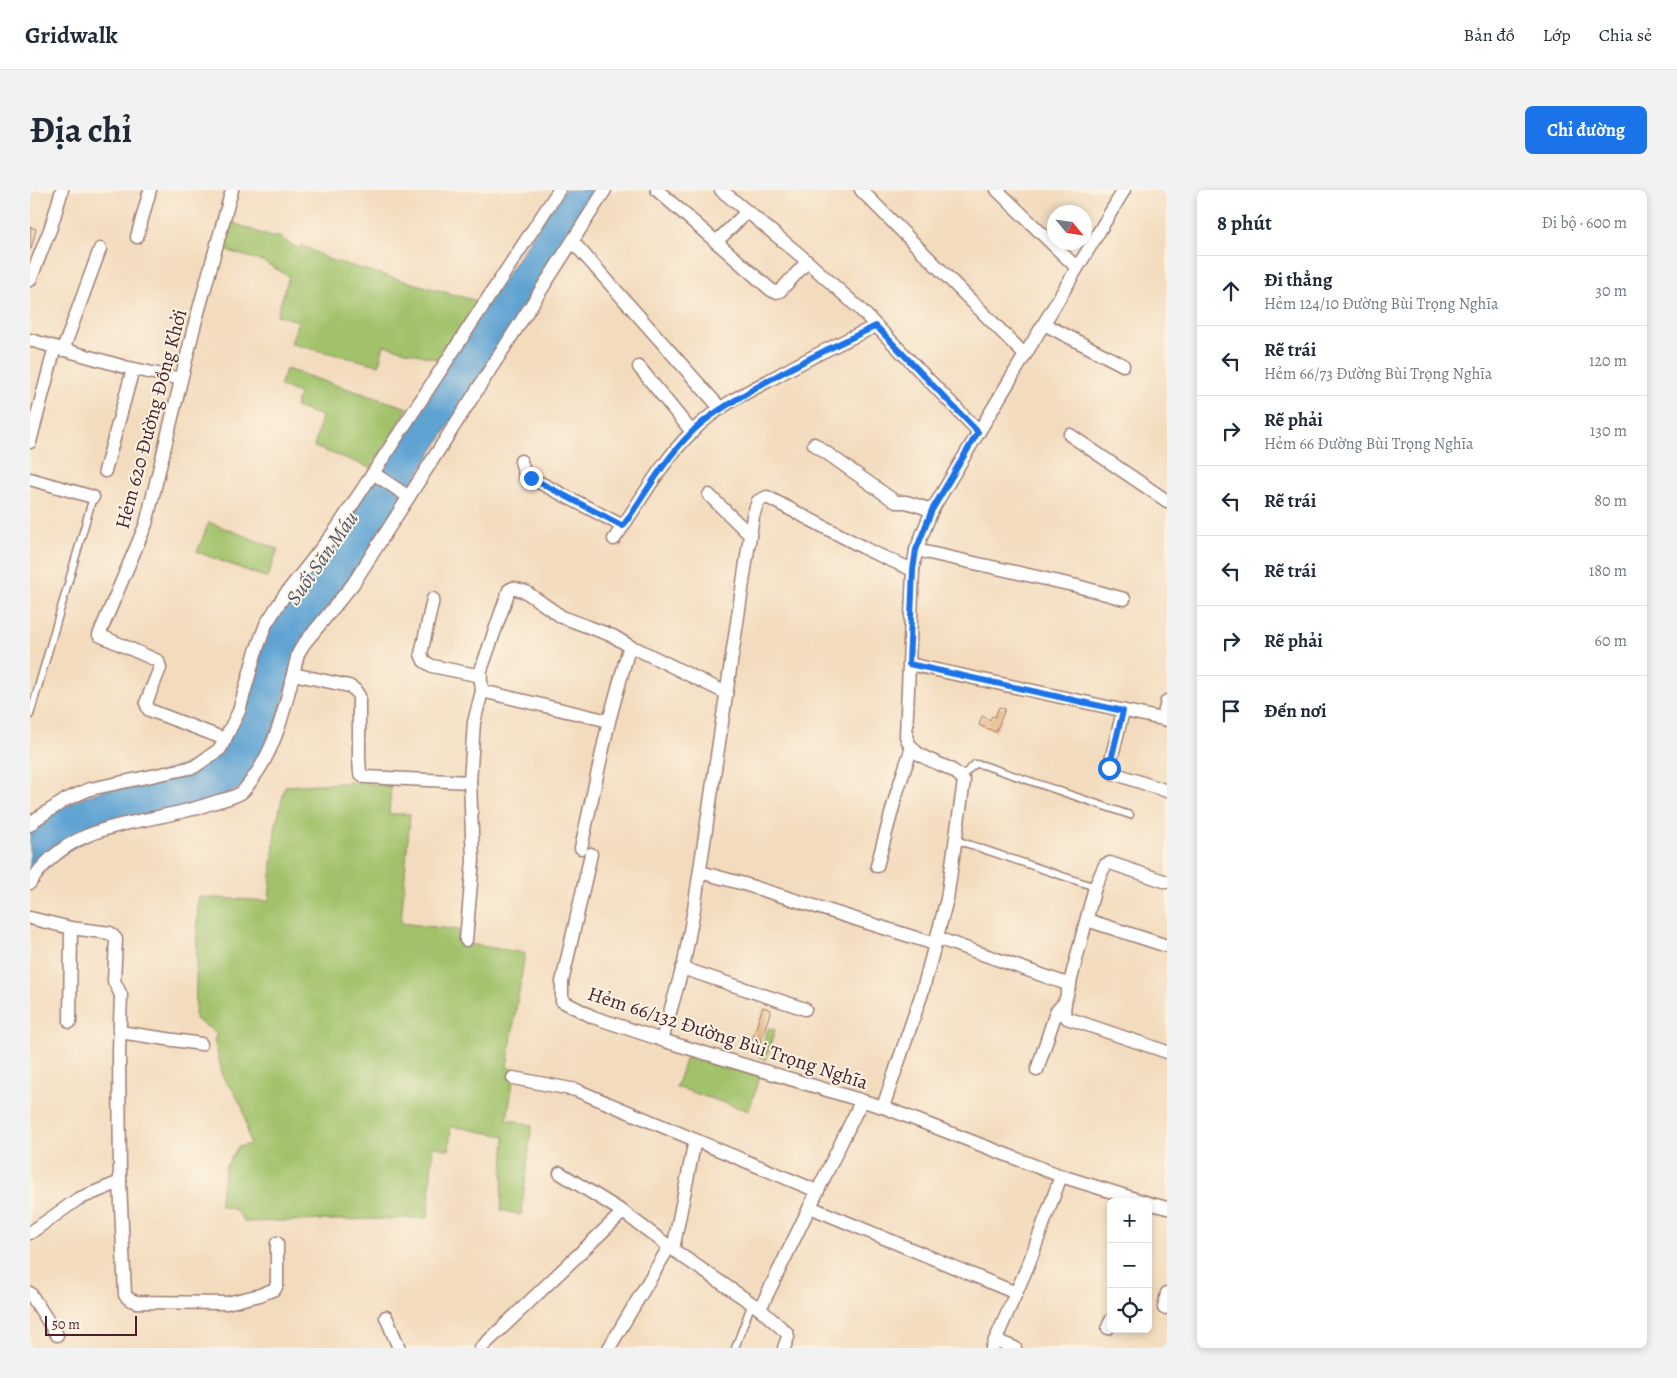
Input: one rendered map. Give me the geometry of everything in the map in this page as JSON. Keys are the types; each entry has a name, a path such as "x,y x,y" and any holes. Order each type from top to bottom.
{"street":[{"path":"30,280 62,190"},
{"path":"136,237 150,190"},
{"name":"Hẻm 620 Đường Đồng Khởi","path":"225,739 149,710 146,703 160,668 158,661 99,635 146,524 181,379 232,190"},
{"path":"30,825 67,799 90,790 194,768 220,749 239,711 255,654 266,624 284,596 335,531 559,190"},
{"path":"30,883 37,872 63,848 90,834 117,825 199,808 242,793 261,768 280,725 298,654 303,645 353,584 605,190"},
{"path":"657,190 775,292 780,290 807,262"},
{"path":"721,190 860,309 978,432"},
{"path":"862,190 1025,355"},
{"path":"997,190 1078,268"},
{"path":"883,1108 922,993 947,899 964,782 961,777 917,754 906,736 913,570 916,550 932,510 1124,190"},
{"path":"716,242 747,212"},
{"path":"573,242 721,409"},
{"path":"30,442 59,349 100,249"},
{"path":"1044,324 1123,365"},
{"path":"614,539 672,455 692,432 709,417 752,390 818,353 876,326"},
{"path":"30,340 133,369 181,379"},
{"path":"639,367 692,432"},
{"path":"105,470 133,369"},
{"path":"1070,435 1167,501"},
{"path":"814,444 896,502 906,502 932,510"},
{"path":"521,461 525,475 623,526"},
{"path":"373,474 409,497"},
{"path":"30,479 93,497"},
{"path":"709,495 750,535"},
{"path":"662,1040 682,968 700,872 750,535 758,501 767,497 872,552 913,570"},
{"path":"916,550 1077,586 1124,599"},
{"path":"466,940 473,860 470,782 474,722 482,691 480,673 509,590 512,588 526,592 562,617 613,636 631,647 726,693"},
{"path":"433,599 421,654 424,661 432,666 481,676"},
{"path":"482,691 609,721 629,648 631,647"},
{"path":"909,664 1165,720 1167,701"},
{"path":"293,674 349,686 355,690 359,696 358,758 360,773 365,777 470,782"},
{"path":"1123,711 1109,768 1110,771 1167,791"},
{"name":"Hẻm 66/132 Đường Bùi Trọng Nghĩa","path":"609,721 562,982 562,1001 593,1017 883,1108 1060,1176 1132,1198"},
{"path":"877,866 897,792 912,748"},
{"path":"1167,882 1110,864 1105,865 1095,888 1064,1012 1067,1018 1167,1052"},
{"path":"700,872 936,941 1070,985"},
{"path":"30,918 72,928 110,933 116,939 114,981 121,995 120,1182 125,1295 136,1302 227,1303 260,1295 275,1289 277,1284 277,1242"},
{"path":"1087,920 1167,946"},
{"path":"70,1022 72,928"},
{"path":"682,968 805,1009"},
{"path":"1037,1070 1056,1012 1065,1002"},
{"path":"120,1032 201,1044"},
{"path":"513,1078 576,1090 817,1191"},
{"path":"756,1306 810,1207 861,1102"},
{"path":"609,1348 671,1248 695,1140"},
{"path":"560,1174 623,1212 671,1248 756,1306 787,1333 788,1337 784,1348"},
{"path":"1015,1348 994,1344 1029,1263 1060,1176"},
{"path":"30,1233 78,1199 120,1182"},
{"path":"1152,1204 1167,1208"},
{"path":"810,1207 1016,1292"},
{"path":"481,1348 623,1212"},
{"path":"1164,1308 1167,1293"},
{"path":"30,1294 57,1336"},
{"path":"386,1317 399,1348"}],"lane":[{"path":"30,715 93,497"},
{"path":"961,777 975,764 983,765 1130,815"},
{"path":"956,840 1095,888"},
{"path":"735,1348 756,1306"}],"green space":[{"path":"228,221 274,238 276,235 299,249 302,245 330,260 477,301 439,360 384,345 379,365 291,344 298,321 277,315 289,276 262,261 221,249"},
{"path":"286,369 408,408 371,468 314,447 322,416 295,407 299,393 280,386"},
{"path":"209,522 278,549 267,578 197,552"},
{"path":"353,782 391,786 389,814 410,814 401,923 459,930 457,942 525,953 507,1067 515,1070 507,1119 532,1125 521,1215 501,1210 505,1136 451,1126 449,1150 433,1146 428,1218 245,1222 235,1210 219,1205 226,1166 238,1147 250,1144 243,1109 233,1090 224,1080 214,1040 217,1033 195,1019 198,897 269,901 275,829 285,786"},
{"path":"768,1028 775,1030 766,1060 759,1057"},
{"path":"688,1051 760,1075 749,1111 676,1087"}],"water":[{"name":"Suối Săn Máu","path":"564,190 600,190 351,578 301,641 276,722 258,765 239,789 198,804 117,821 30,874 30,831 54,812 94,794 222,753 270,626"}],"building":[{"path":"30,227 36,229 31,249 30,249"},
{"path":"999,707 1005,709 996,732 979,725 982,716 990,720 992,716 995,717"},
{"path":"763,1007 771,1010 760,1043 752,1040"}],"route":[{"path":"531,478 623,526 676,449 709,417 752,390 818,353 876,326 978,432 932,510 916,550 913,570 909,664 1123,711 1109,768"}]}
